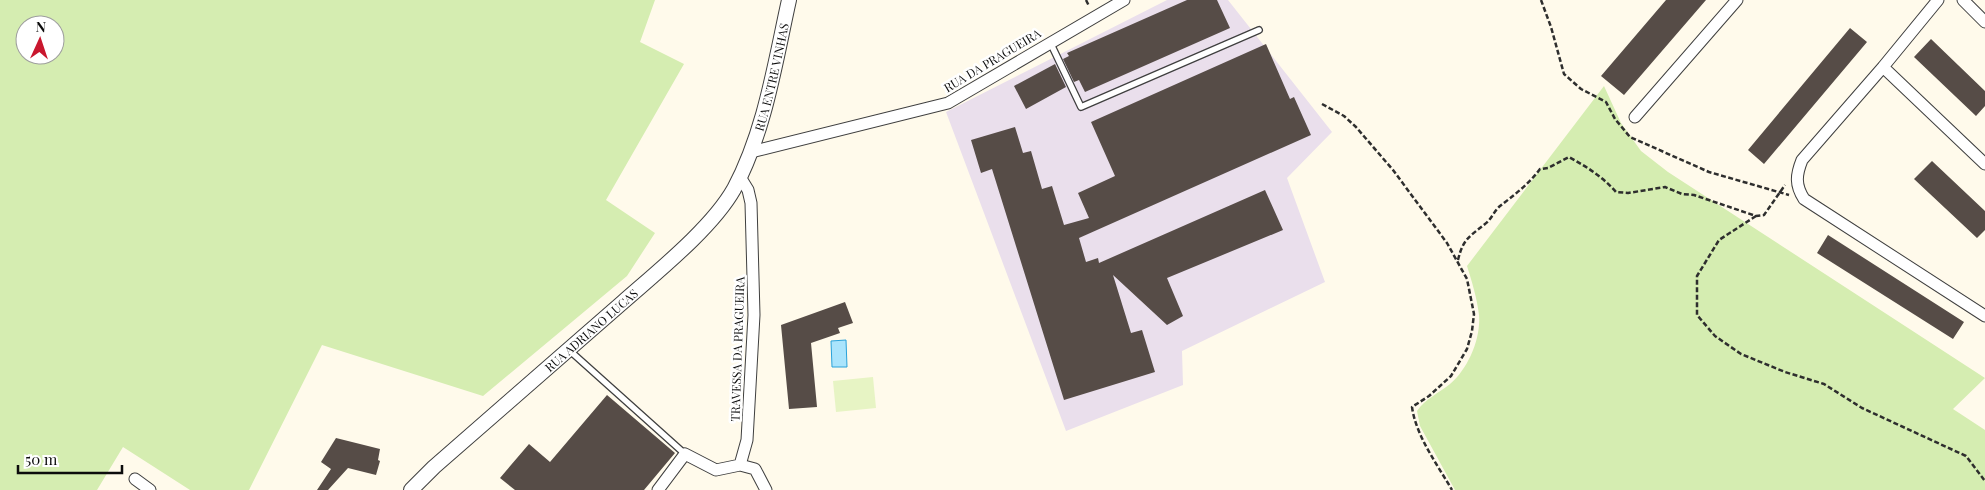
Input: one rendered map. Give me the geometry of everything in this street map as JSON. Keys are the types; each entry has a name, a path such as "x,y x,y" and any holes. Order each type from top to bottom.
{"street":[{"name":"RUA ENTRE VINHAS","path":"751,152 764,107 789,0"},
{"name":"RUA DA PRAGUEIRA","path":"751,152 948,103 1124,0"},
{"path":"1635,117 1737,0"},
{"path":"1938,0 1802,160 1797,172 1796,182 1798,191 1804,199 1985,316"},
{"path":"1963,0 1985,22"},
{"path":"1883,67 1985,164"},
{"name":"RUA ADRIANO LUCAS","path":"411,490 434,467 688,243 714,216 732,192 751,152"},
{"name":"TRAVESSA DA PRAGUEIRA","path":"740,177 748,190 752,203 754,315 747,440 740,465"},
{"path":"658,490 685,454 716,470 740,465 755,469 766,490"},
{"path":"135,479 150,490"}],"lane":[{"path":"1050,42 1082,107 1259,30"},
{"path":"568,350 685,454"}],"path":[{"path":"1541,0 1564,74 1581,89 1606,102 1615,119 1630,137 1709,172 1766,190 1804,199"},
{"path":"1322,104 1344,116 1356,126 1393,170 1447,243 1467,279 1474,314 1467,348 1451,376 1412,407 1413,417 1419,431 1452,490"},
{"path":"1458,262 1461,247 1471,234 1486,224 1500,206 1527,184 1540,169 1548,168 1569,157 1592,173 1598,174 1616,192 1628,193 1665,187 1682,194 1694,195 1756,216"},
{"path":"1802,160 1781,193 1764,214 1756,216 1719,240 1697,276 1698,315 1715,336 1741,354 1785,372 1824,384 1862,408 1966,456 1985,481"}],"shaded area":[{"path":"1167,0 1228,0 1332,132 1287,178 1325,282 1182,351 1183,385 1066,431 946,112"}],"green space":[{"path":"0,0 655,0 640,42 684,64 606,200 655,233 627,276 483,396 322,345 249,490 190,490 123,447 97,490 0,490"},
{"path":"1604,86 1621,123 1641,151 1668,172 1985,378 1953,409 1985,430 1985,490 1455,490 1420,426 1417,411 1432,396 1456,378 1472,353 1478,334 1479,315 1476,296 1467,266"},
{"path":"873,377 876,408 836,412 833,381"}],"water":[{"path":"846,340 847,367 832,367 831,341"}],"building":[{"path":"1187,0 1217,0 1230,28 1085,92 1079,80 1074,82 1063,59 1069,56 1067,53"},
{"path":"1666,0 1706,0 1624,95 1601,76"},
{"path":"1850,28 1867,42 1764,164 1748,150"},
{"path":"1931,39 1985,91 1985,106 1976,116 1914,57"},
{"path":"1266,44 1290,99 1294,97 1311,135 1079,238 1086,262 1098,258 1099,263 1265,190 1283,230 1167,278 1183,316 1167,325 1113,275 1131,333 1142,330 1155,372 1064,400 992,169 981,173 971,140 1015,127 1023,153 1031,151 1042,189 1052,186 1064,225 1089,218 1078,193 1115,176 1091,122"},
{"path":"1055,64 1066,87 1026,109 1014,86"},
{"path":"1932,161 1985,211 1985,230 1977,238 1914,179"},
{"path":"1828,235 1964,322 1953,339 1817,253"},
{"path":"845,302 853,323 838,328 840,333 811,343 817,407 789,409 781,325"},
{"path":"607,395 675,453 644,490 515,490 500,478 529,444 550,462"},
{"path":"336,438 380,449 378,460 380,461 376,475 348,468 328,490 317,490 331,469 321,462"}]}
